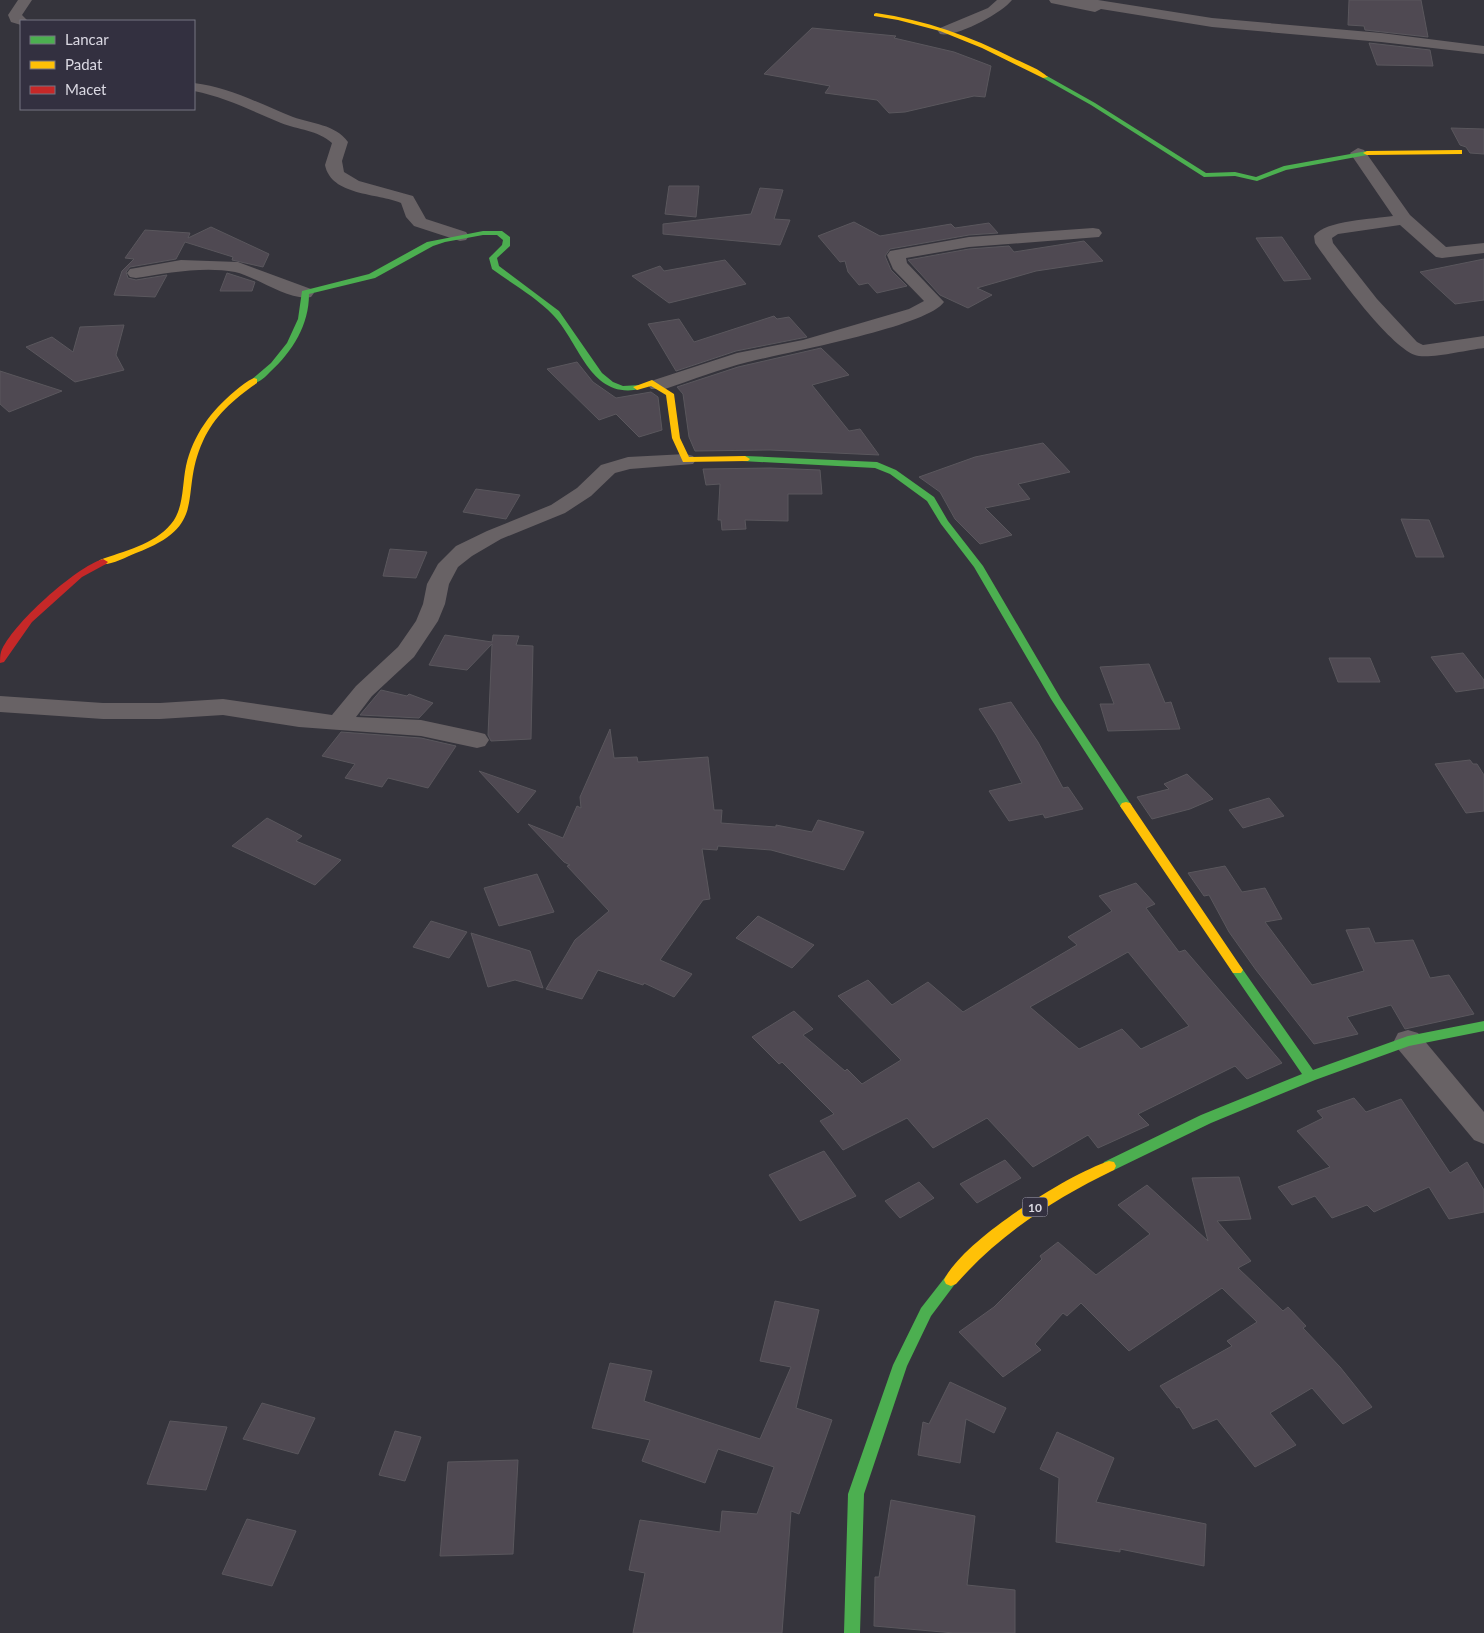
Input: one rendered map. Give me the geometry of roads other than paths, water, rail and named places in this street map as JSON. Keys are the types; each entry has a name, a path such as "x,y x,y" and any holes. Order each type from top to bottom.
{"main road":[{"path":"876,15 896,17 945,31 1008,56 1093,104 1200,173 1235,174 1257,179 1284,168 1358,153 1458,152"},
{"path":"0,660 25,624 79,575 93,566 163,537 181,518 187,505 186,482 198,440 224,403 267,372 293,338 307,300 299,290 372,276 430,244 460,236 499,234 507,239 506,246 493,258 495,267 557,314 596,372 614,387 622,390 652,383 670,394 676,438 686,460 770,459 876,465 893,472 931,499 944,522 978,566 1056,699 1181,888 1310,1076"},
{"name":"10","path":"852,1633 856,1494 900,1365 926,1312 959,1270 1009,1224 1062,1188 1206,1119 1310,1076 1408,1041 1484,1026"}],"street":[{"path":"20,21 16,19 15,15 26,0"},
{"path":"945,31 993,11 1006,0"},
{"path":"1056,0 1098,8 1108,7"},
{"path":"1079,0 1108,7 1192,13 1484,50"},
{"path":"195,87 229,95 290,121 306,124 336,138 340,142 334,169 338,176 371,190 403,197 410,202 417,220 422,224 460,236"},
{"path":"1358,153 1404,219 1442,253 1460,266"},
{"path":"1404,219 1333,230 1323,236 1324,242 1370,302 1411,347 1420,351 1484,342"},
{"path":"658,385 744,357 806,345 915,313 935,302 899,265 896,255 969,242 1093,233"},
{"path":"190,264 199,248"},
{"path":"1442,253 1484,248"},
{"path":"139,267 190,264 238,267 299,290"},
{"path":"338,723 364,690 406,652 427,621 434,604 438,584 449,564 464,551 494,535 558,509 584,492 608,469 628,463 686,460"},
{"path":"0,704 102,711 160,711 198,707 223,707 338,723 421,728 478,740"},
{"path":"1408,1041 1484,1132"}]}
